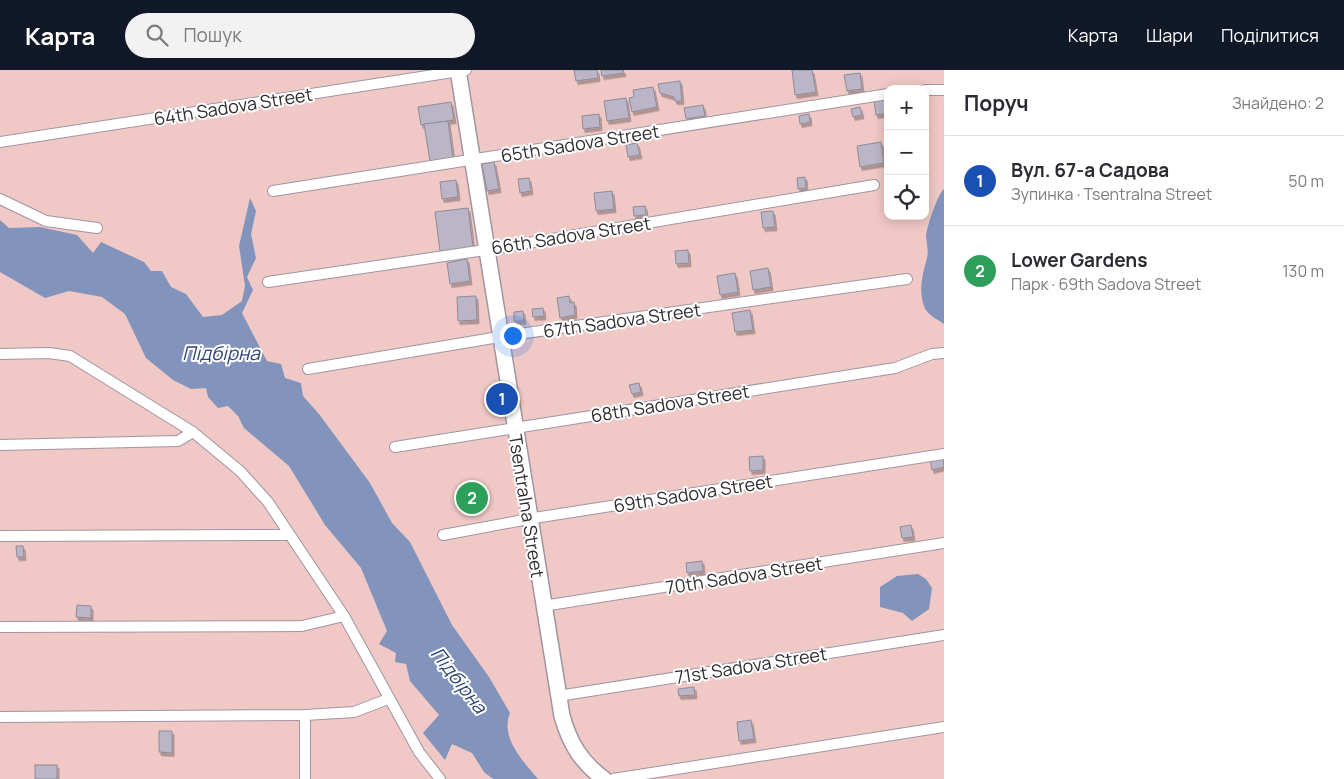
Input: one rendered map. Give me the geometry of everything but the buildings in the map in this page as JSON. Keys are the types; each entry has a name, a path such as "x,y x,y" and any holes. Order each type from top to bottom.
{"street":[{"name":"64th Sadova Street","path":"0,142 460,70"},
{"name":"Tsentralna Street","path":"460,70 486,250 558,696 568,737 577,754 604,779"},
{"path":"929,90 944,90"},
{"name":"65th Sadova Street","path":"273,191 884,95"},
{"name":"66th Sadova Street","path":"268,282 486,250 874,185"},
{"path":"0,199 46,221 98,228"},
{"name":"67th Sadova Street","path":"308,369 500,337 907,279"},
{"path":"0,354 49,352 70,356 193,432 240,471 268,502 344,616 376,673 388,699 419,752 440,779"},
{"name":"68th Sadova Street","path":"395,447 894,368 932,354 944,353"},
{"path":"0,445 178,441 193,432"},
{"name":"69th Sadova Street","path":"443,534 529,518 944,454"},
{"path":"0,536 289,535"},
{"name":"70th Sadova Street","path":"543,606 944,543"},
{"path":"0,627 302,626 344,616"},
{"name":"71st Sadova Street","path":"558,696 944,635"},
{"path":"0,717 305,715 354,712 388,699"},
{"path":"305,715 305,779"},
{"path":"613,779 944,727"}],"shaded area":[{"path":"0,70 944,70 944,779 0,779"}],"water":[{"path":"944,189 944,324 925,309 921,288 928,255 926,235 936,203"},
{"name":"Підбірна","path":"250,198 256,211 251,234 256,258 247,277 253,290 242,313 267,361 281,364 285,378 301,383 303,396 319,414 370,483 392,523 410,542 452,625 489,677 510,713 508,731 511,740 520,757 538,779 493,779 484,772 472,753 452,744 445,760 423,733 439,715 410,681 406,664 395,662 396,653 379,644 387,631 361,568 325,525 289,466 244,428 238,416 228,406 218,408 208,397 206,388 191,389 173,380 146,358 125,314 102,297 69,291 45,298 0,272 0,220 9,228 40,227 77,235 93,253 101,242 144,262 151,271 162,271 171,287 186,294 203,317 222,315 242,301 245,286 239,246"},
{"path":"918,574 926,579 932,588 929,609 912,621 903,613 880,607 880,587 897,576"}],"place":[{"name":"Вул. 67-а Садова","path":"502,399"},
{"name":"Lower Gardens","path":"472,498"}]}
